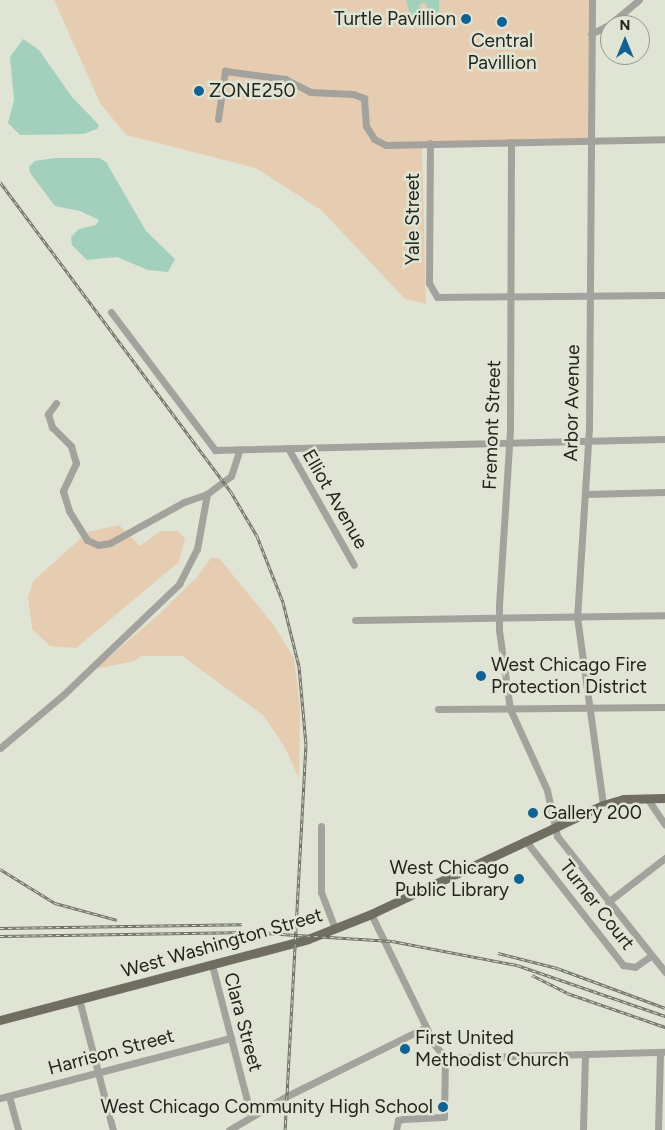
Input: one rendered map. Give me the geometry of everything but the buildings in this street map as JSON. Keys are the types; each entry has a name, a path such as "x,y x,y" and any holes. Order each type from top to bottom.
{"main road":[{"name":"West Washington Street","path":"0,1020 308,939 371,914 603,805 624,799 665,798"}],"street":[{"name":"Arbor Avenue","path":"592,0 588,440 577,617 603,805"},
{"path":"591,34 609,25 640,0"},
{"path":"218,119 225,71 285,79 310,92 353,94 364,98 366,126 374,139 386,144 665,139"},
{"name":"Fremont Street","path":"511,142 509,442 499,618 510,709 547,790 558,836 608,902 665,972"},
{"name":"Yale Street","path":"430,143 429,283 432,294 440,298 510,298"},
{"path":"510,298 665,295"},
{"path":"111,312 214,450 665,438"},
{"path":"56,403 48,414 52,427 71,446 76,463 63,491 68,511 87,540 98,545 110,543 184,502 207,494 231,476 240,449"},
{"name":"Elliot Avenue","path":"288,448 354,565"},
{"path":"585,494 665,492"},
{"path":"0,748 63,695 179,584 197,548 207,494"},
{"path":"355,620 665,615"},
{"path":"438,709 665,707"},
{"path":"647,798 665,825"},
{"path":"321,826 321,892 335,928"},
{"name":"Turner Court","path":"525,840 623,965 635,967 651,956"},
{"path":"608,902 665,858"},
{"path":"371,914 426,1027 445,1058 444,1117 398,1120 396,1130"},
{"name":"Clara Street","path":"212,965 251,1116"},
{"path":"79,999 113,1130"},
{"path":"229,1130 251,1116 426,1027"},
{"name":"Harrison Street","path":"0,1098 231,1038"},
{"path":"445,1058 662,1052 658,1130"},
{"path":"583,1130 585,1054"},
{"path":"9,1096 18,1130"}],"shaded area":[{"path":"54,0 590,0 589,141 422,143 426,304 405,299 321,210 256,168 126,135 100,103"},
{"path":"406,0 439,0 439,12 429,13 425,2 419,5 422,16 429,16 429,23 412,23"},
{"path":"23,39 39,50 72,97 99,125 97,129 83,134 20,135 8,123 14,100 10,57"},
{"path":"54,158 99,158 106,162 146,231 175,259 168,272 148,270 117,257 87,260 72,245 71,237 79,229 96,225 99,220 80,211 55,206 30,173 29,167 35,161"},
{"path":"119,525 140,546 161,531 178,531 185,539 179,562 76,648 50,646 32,629 28,598 33,581 88,532"},
{"path":"211,558 219,558 273,624 294,658 300,707 299,778 284,746 263,715 182,656 141,656 135,661 95,669 157,616 197,577"}],"railway":[{"path":"0,182 231,492 257,536 283,602 299,666 306,744 285,1130"},
{"path":"0,869 55,903 117,920"},
{"path":"0,928 242,924"},
{"path":"0,936 250,932 392,941 517,965 665,1016"},
{"path":"498,953 557,968 665,1008"},
{"path":"532,975 567,993 665,1027"}],"place":[{"name":"Turtle Pavillion","path":"466,19"},
{"name":"Central Pavillion","path":"502,22"},
{"name":"ZONE250","path":"199,91"},
{"name":"West Chicago Fire Protection District","path":"481,676"},
{"name":"Gallery 200","path":"533,813"},
{"name":"West Chicago Public Library","path":"519,879"},
{"name":"First United Methodist Church","path":"405,1049"},
{"name":"West Chicago Community High School","path":"443,1107"}]}
